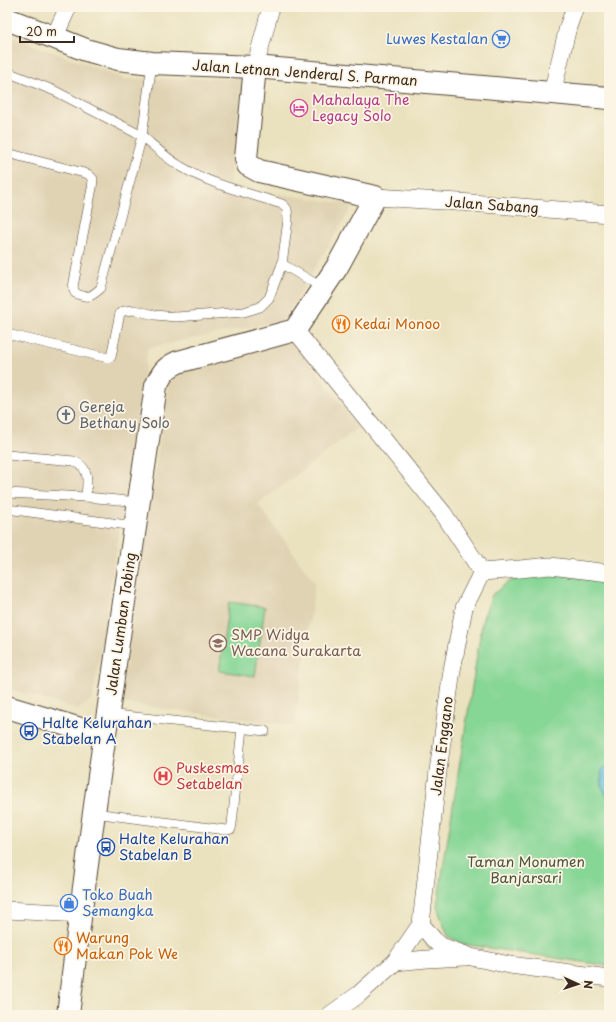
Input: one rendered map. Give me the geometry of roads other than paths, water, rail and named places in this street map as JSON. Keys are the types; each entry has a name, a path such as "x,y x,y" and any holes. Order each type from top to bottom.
{"street":[{"path":"54,38 68,7"},
{"path":"271,7 255,67 246,158 248,165 258,171 375,197 337,267 295,330 443,513 482,572 520,570 550,566 609,573"},
{"path":"552,93 568,27 575,7"},
{"name":"Jalan Letnan Jenderal S. Parman","path":"7,19 86,50 118,59 152,63 255,67 609,98"},
{"name":"Jalan Sabang","path":"375,197 609,214"},
{"name":"Jalan Lumban Tobing","path":"68,1015 107,714 156,386 165,370 178,362 295,330"},
{"name":"Jalan Enggano","path":"421,924 438,772 452,670 464,608 482,572"},
{"path":"7,707 104,736"},
{"path":"7,910 80,914"},
{"path":"330,1015 358,995 395,962 421,924 441,946 472,957 510,966 609,978"},
{"path":"395,962 472,957"}],"lane":[{"path":"7,153 88,174 93,179 73,287 75,293 83,297 92,296 101,288 142,136 152,63"},
{"path":"7,72 54,90 142,136 170,159 193,173 225,186 282,204 287,209 288,220 282,264 269,298 260,307 244,312 176,318 134,310 124,311 120,313 111,357 108,358 7,334"},
{"path":"282,264 323,288"},
{"path":"7,455 74,461 81,464 85,469 87,476 86,497"},
{"path":"7,492 139,502"},
{"path":"7,508 135,526"},
{"path":"107,714 265,731"},
{"path":"94,813 226,830 231,829 242,728"}],"water":[{"path":"609,766 609,799 604,791 601,777 602,768"}],"place":[{"name":"Luwes Kestalan","path":"501,39"},
{"name":"Mahalaya The Legacy Solo","path":"299,108"},
{"name":"Kedai Monoo","path":"341,324"},
{"name":"Gereja Bethany Solo","path":"66,415"},
{"name":"SMP Widya Wacana Surakarta","path":"218,643"},
{"name":"Halte Kelurahan Stabelan A","path":"29,731"},
{"name":"Puskesmas Setabelan","path":"163,776"},
{"name":"Halte Kelurahan Stabelan B","path":"106,847"},
{"name":"Toko Buah Semangka","path":"69,903"},
{"name":"Warung Makan Pok We","path":"63,946"}],"park label":[{"name":"Taman Monumen Banjarsari","path":"526,870"}]}
